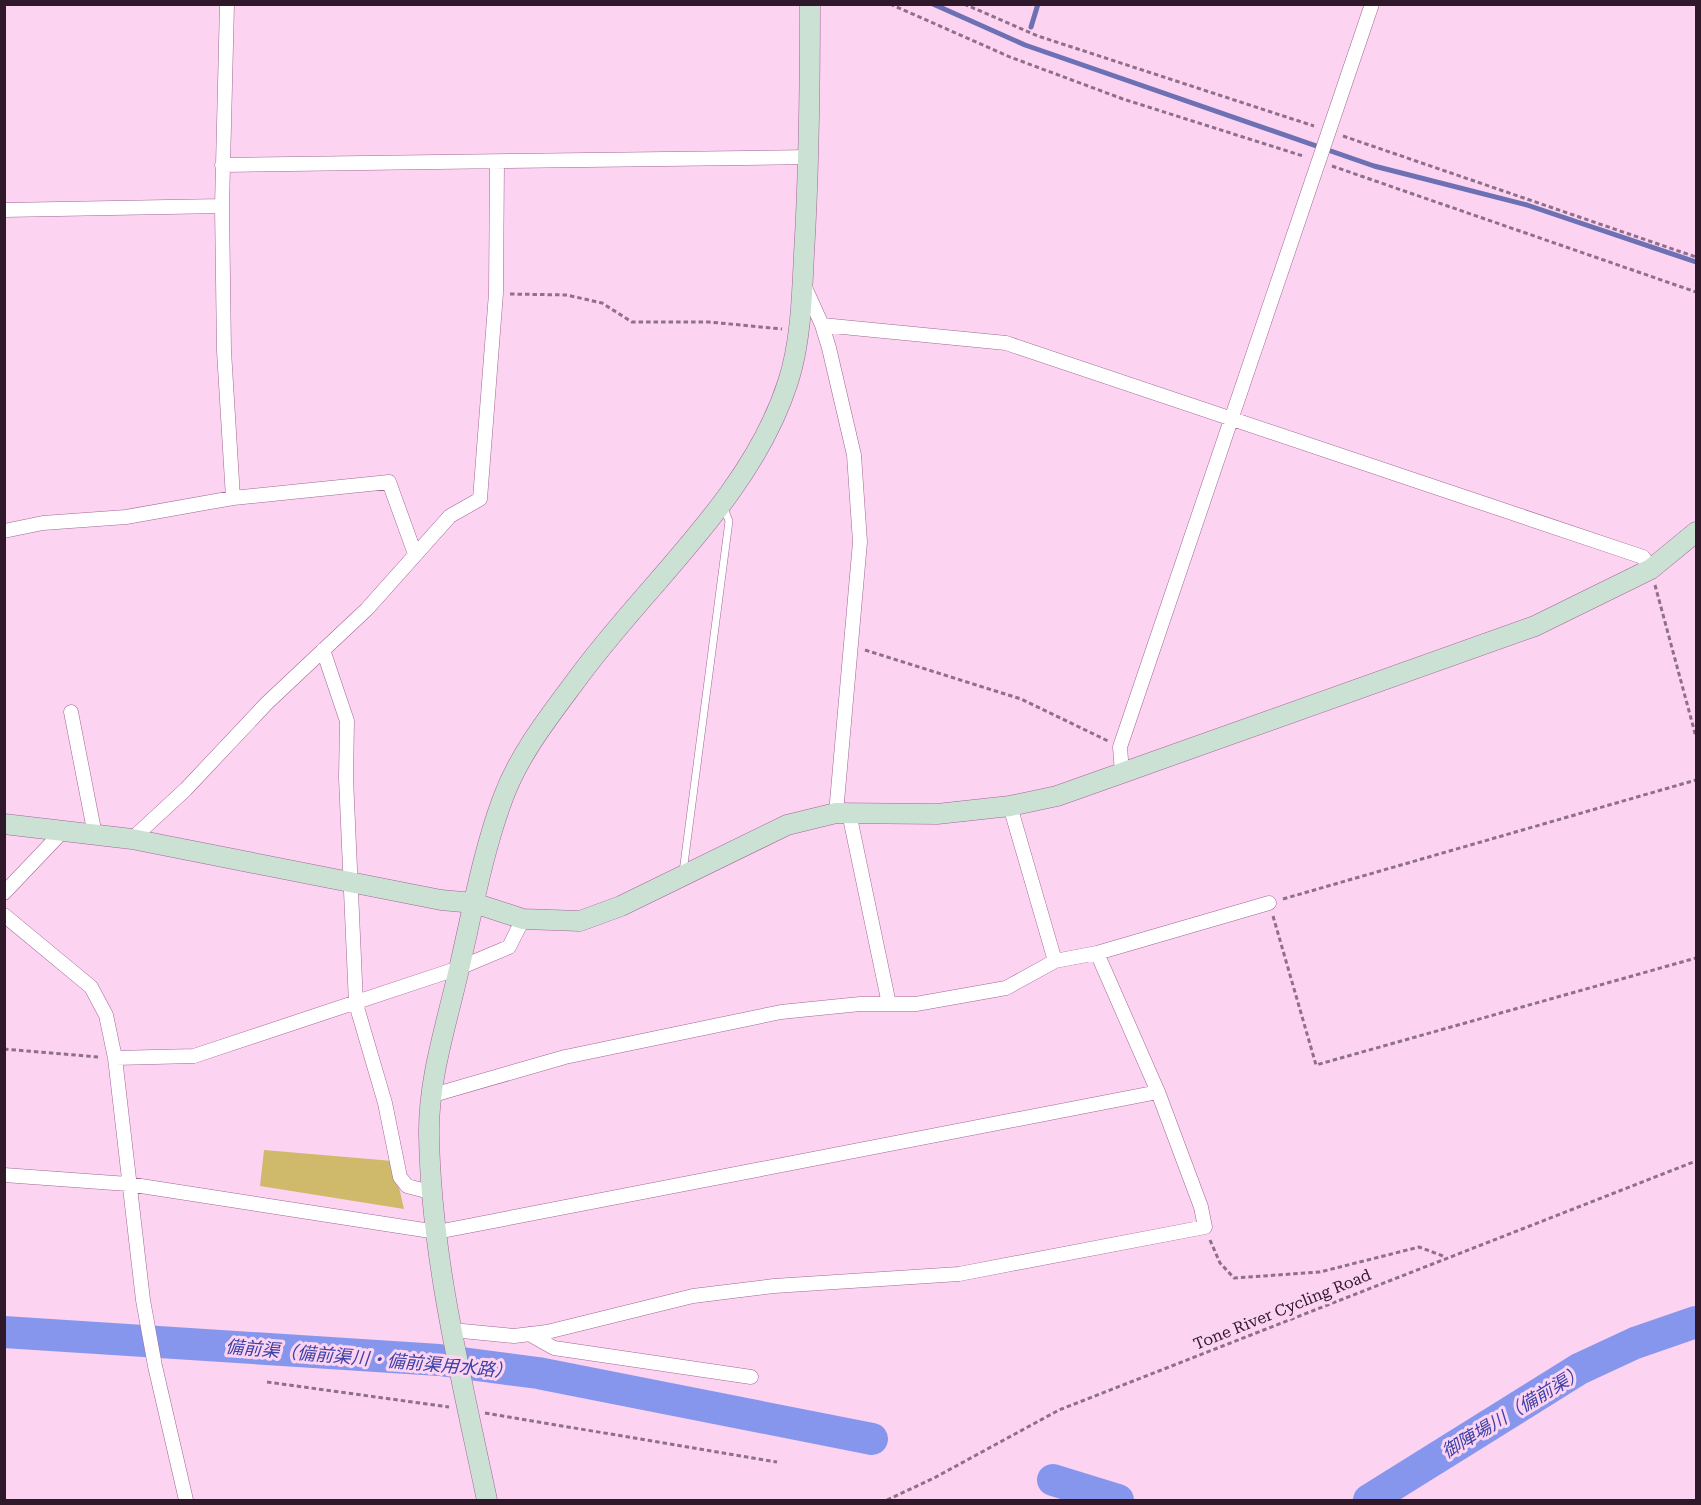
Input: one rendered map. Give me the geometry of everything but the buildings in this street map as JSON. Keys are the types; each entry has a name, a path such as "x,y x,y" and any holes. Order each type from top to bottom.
{"street":[{"path":"227,4 222,206 224,351 233,498"},
{"path":"487,1500 452,1330 437,1232 429,1133 433,1095 459,969 474,903 503,797 530,745 583,671 742,477 771,428 790,378 803,284 810,157 810,4"},
{"path":"1122,773 1120,747 1372,4"},
{"path":"222,165 810,157"},
{"path":"132,839 186,789 267,703 367,609 450,516 480,499 496,293 497,162"},
{"path":"4,210 222,206"},
{"path":"803,284 822,325 854,455 860,542 851,646 843,813 889,1004"},
{"path":"822,325 1006,343 1643,557 1651,569"},
{"path":"4,531 44,523 126,517 233,498 389,482 414,554"},
{"path":"4,824 132,839 441,900 474,903 524,919 580,921 621,906 682,874 787,825 843,813 937,814 1010,806 1057,796 1535,626 1651,569 1696,532"},
{"path":"324,650 347,721 346,778 356,1004 385,1103 400,1177 407,1186 434,1193"},
{"path":"71,712 95,835"},
{"path":"1010,806 1055,961"},
{"path":"4,893 63,831"},
{"path":"433,1095 565,1057 781,1012 916,1004 1006,988 1055,961 1097,953 1269,903"},
{"path":"4,915 91,987 106,1015 115,1058 143,1300 155,1366 186,1500"},
{"path":"115,1058 194,1056 459,969 509,947 524,919"},
{"path":"452,1330 514,1336 530,1334 693,1296 774,1286 959,1274 1205,1227 1201,1207 1158,1092 1097,953"},
{"path":"4,1175 129,1184 437,1232 808,1162 1158,1092"},
{"path":"530,1334 554,1348 751,1377"}],"lane":[{"path":"682,874 729,521 721,502"}],"path":[{"path":"890,4 1010,57 1123,99 1320,162 1696,292"},
{"path":"964,4 1038,36 1328,131 1696,257"},
{"path":"496,293 567,295 602,303 632,322 709,322 798,330"},
{"path":"1651,569 1696,737"},
{"path":"851,646 1021,699 1120,747"},
{"path":"1696,780 1269,903 1316,1065 1696,958"},
{"path":"4,1049 115,1058"},
{"name":"Tone River Cycling Road","path":"887,1500 934,1478 1059,1410 1445,1257 1696,1161"},
{"path":"1205,1227 1220,1263 1234,1278 1320,1272 1419,1248 1445,1257"},
{"path":"267,1382 466,1401 777,1462"}],"shaded area":[{"path":"264,1150 393,1161 404,1209 260,1186"}],"waterway":[{"path":"933,4 1025,45 1374,166 1527,205 1696,262"},
{"path":"1031,27 1038,4"},
{"name":"御陣場川（備前渠）","path":"1369,1500 1579,1369 1635,1343 1696,1322"},
{"name":"備前渠（備前渠川・備前渠用水路）","path":"4,1332 439,1360 538,1373 872,1439"},
{"name":"備前渠（備前渠川・備前渠用水路）","path":"1053,1480 1118,1500"}]}
